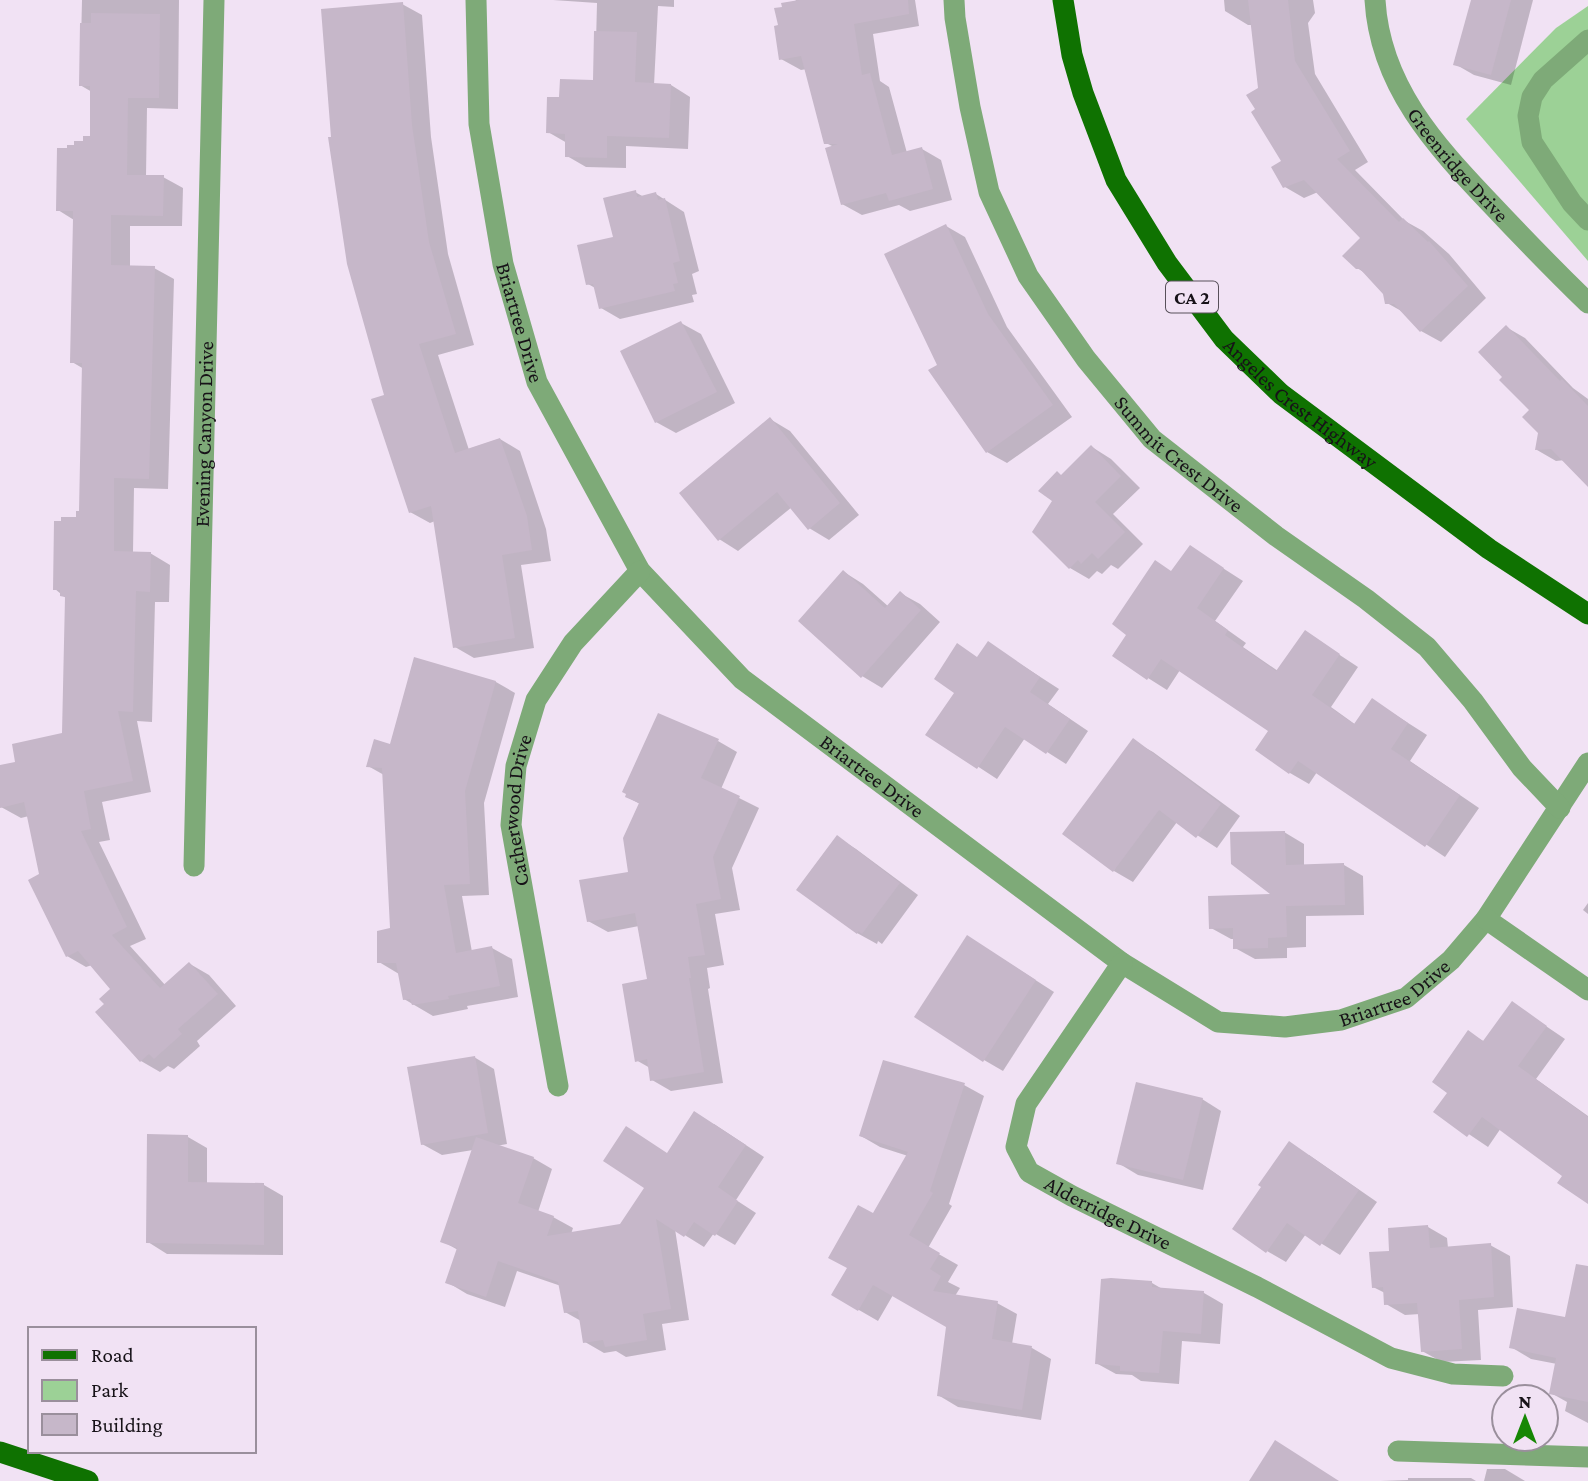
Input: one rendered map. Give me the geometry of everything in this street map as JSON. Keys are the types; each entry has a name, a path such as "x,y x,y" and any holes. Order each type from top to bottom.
{"main road":[{"name":"Angeles Crest Highway","path":"1063,0 1072,55 1083,93 1116,180 1167,263 1224,339 1282,394 1489,549 1588,614"},
{"path":"0,1452 88,1481"}],"street":[{"name":"Evening Canyon Drive","path":"194,866 214,0"},
{"name":"Briartree Drive","path":"476,0 479,124 503,264 525,343 537,382 640,571 742,679 1122,963 1218,1022 1285,1027 1341,1020 1406,998 1451,960 1486,919 1588,763"},
{"name":"Summit Crest Drive","path":"954,0 970,107 989,192 1028,276 1086,359 1152,439 1276,536 1366,599 1427,647 1473,701 1522,768 1560,808"},
{"name":"Greenridge Drive","path":"1376,0 1386,57 1400,90 1440,150 1537,254 1588,303"},
{"path":"1588,40 1543,80 1532,97 1528,116 1532,142 1572,203 1588,220"},
{"name":"Catherwood Drive","path":"558,1086 511,825 516,766 536,700 573,643 640,571"},
{"path":"1486,919 1588,990"},
{"name":"Alderridge Drive","path":"1122,963 1026,1104 1016,1147 1029,1172 1391,1357 1453,1374 1503,1376"},
{"path":"1398,1451 1588,1457"}],"green space":[{"path":"1588,6 1588,261 1466,119 1556,28"}],"building":[{"path":"799,0 908,0 909,14 854,24 862,75 870,73 892,155 922,147 933,189 889,201 886,193 841,205 825,148 838,144 824,144 801,56 779,60 774,26 778,25 774,8 782,7 781,3"},
{"path":"1248,0 1288,0 1295,61 1350,151 1337,159 1399,222 1403,218 1429,241 1468,286 1420,332 1394,304 1385,304 1383,294 1360,269 1356,269 1342,256 1360,238 1304,180 1283,188 1271,167 1281,161 1251,112 1255,109 1246,95 1258,88"},
{"path":"1471,0 1511,0 1491,75 1453,65"},
{"path":"403,2 412,125 429,242 456,334 419,344 455,453 500,438 527,516 532,550 502,555 515,638 453,648 431,506 409,513 371,399 384,395 347,264 328,137 331,137 321,9"},
{"path":"91,13 160,14 159,98 128,98 127,175 164,175 163,216 111,215 111,265 155,266 149,479 114,478 114,551 151,552 150,592 136,591 133,712 118,711 133,781 84,791 91,829 81,831 127,927 112,935 160,988 189,962 218,994 178,1029 182,1034 154,1059 149,1054 140,1062 95,1012 104,1004 99,999 110,989 78,951 66,957 28,880 39,874 24,802 0,808 0,765 15,762 12,744 62,733 65,597 60,596 60,590 53,590 54,521 61,521 61,517 76,517 76,511 79,511 82,363 70,363 73,211 56,211 57,148 67,148 67,145 74,145 74,141 83,141 83,136 90,136 90,86 79,86 80,23 91,23"},
{"path":"594,31 637,32 635,82 671,84 669,138 607,136 607,158 565,157 565,134 546,133 547,97 559,97 560,79 593,80"},
{"path":"636,190 637,197 656,192 658,200 665,198 680,261 673,263 678,283 673,284 675,291 599,309 593,284 586,285 577,245 613,237 603,198"},
{"path":"946,224 988,314 1053,405 986,453 928,370 937,365 884,254"},
{"path":"681,321 717,392 655,423 620,351"},
{"path":"1506,325 1588,406 1588,487 1551,449 1535,450 1538,433 1522,417 1529,410 1499,380 1502,377 1478,352"},
{"path":"770,417 840,503 808,530 777,492 718,541 679,493"},
{"path":"1091,445 1121,476 1095,502 1125,532 1098,559 1092,553 1081,564 1078,560 1069,569 1032,532 1052,501 1038,491 1057,471 1061,475"},
{"path":"1190,545 1224,568 1197,608 1228,630 1225,635 1276,671 1305,630 1340,654 1312,695 1354,724 1372,698 1408,723 1391,749 1460,795 1425,847 1298,761 1289,774 1255,750 1268,731 1161,659 1147,680 1112,656 1126,635 1112,624 1155,560 1171,571"},
{"path":"843,570 885,608 900,591 921,610 861,678 798,621"},
{"path":"988,641 1040,677 1030,692 1070,719 1046,754 1005,727 977,769 925,735 954,693 934,679 957,643 977,657"},
{"path":"414,657 496,681 465,791 470,884 444,885 456,953 492,946 500,986 412,1005 410,999 403,1000 396,963 377,963 377,931 390,928 382,768 366,767 374,739 390,744"},
{"path":"658,713 719,739 701,778 740,796 713,857 721,899 696,904 705,955 688,957 704,1072 650,1081 647,1059 635,1062 622,984 647,979 635,913 587,922 579,880 628,872 623,838 639,803 625,797 626,794 622,792"},
{"path":"1133,738 1221,804 1196,838 1159,810 1113,872 1062,834"},
{"path":"1285,831 1286,865 1344,863 1345,905 1286,906 1287,937 1268,938 1268,948 1233,949 1233,928 1209,929 1208,896 1270,894 1231,864 1230,832"},
{"path":"837,835 900,883 862,934 858,931 857,934 796,890"},
{"path":"967,935 1036,980 983,1062 914,1017"},
{"path":"1512,1001 1547,1026 1518,1066 1588,1117 1588,1204 1557,1183 1562,1176 1482,1117 1467,1137 1433,1112 1447,1093 1432,1082 1468,1030 1483,1041"},
{"path":"475,1056 488,1133 421,1145 407,1067"},
{"path":"883,1060 965,1083 930,1191 933,1193 909,1235 940,1253 930,1269 941,1276 933,1291 998,1301 992,1339 1032,1346 1022,1410 937,1396 946,1327 873,1285 858,1311 831,1295 847,1268 828,1258 858,1205 873,1213 908,1152 859,1136"},
{"path":"1136,1082 1203,1098 1183,1180 1116,1164"},
{"path":"694,1111 746,1145 718,1187 738,1201 715,1236 694,1222 684,1237 656,1219 671,1309 643,1314 647,1340 605,1347 603,1340 583,1343 578,1311 564,1313 558,1282 498,1261 486,1297 445,1283 457,1248 440,1242 476,1137 534,1157 518,1203 554,1216 547,1236 620,1224 644,1188 603,1161 626,1126 667,1153"},
{"path":"147,1134 188,1135 188,1182 264,1183 264,1245 146,1243"},
{"path":"1289,1141 1359,1190 1320,1246 1287,1223 1266,1253 1232,1229"},
{"path":"1428,1225 1430,1248 1491,1243 1494,1297 1459,1300 1462,1349 1421,1352 1417,1303 1384,1305 1383,1287 1372,1288 1369,1252 1389,1251 1388,1228"},
{"path":"1576,1264 1588,1266 1588,1402 1560,1396 1560,1383 1551,1383 1556,1358 1509,1348 1517,1308 1565,1317"},
{"path":"1101,1279 1152,1281 1152,1287 1204,1291 1201,1334 1163,1331 1159,1373 1120,1371 1120,1366 1095,1364"},
{"path":"1275,1440 1339,1481 1249,1481"}]}
